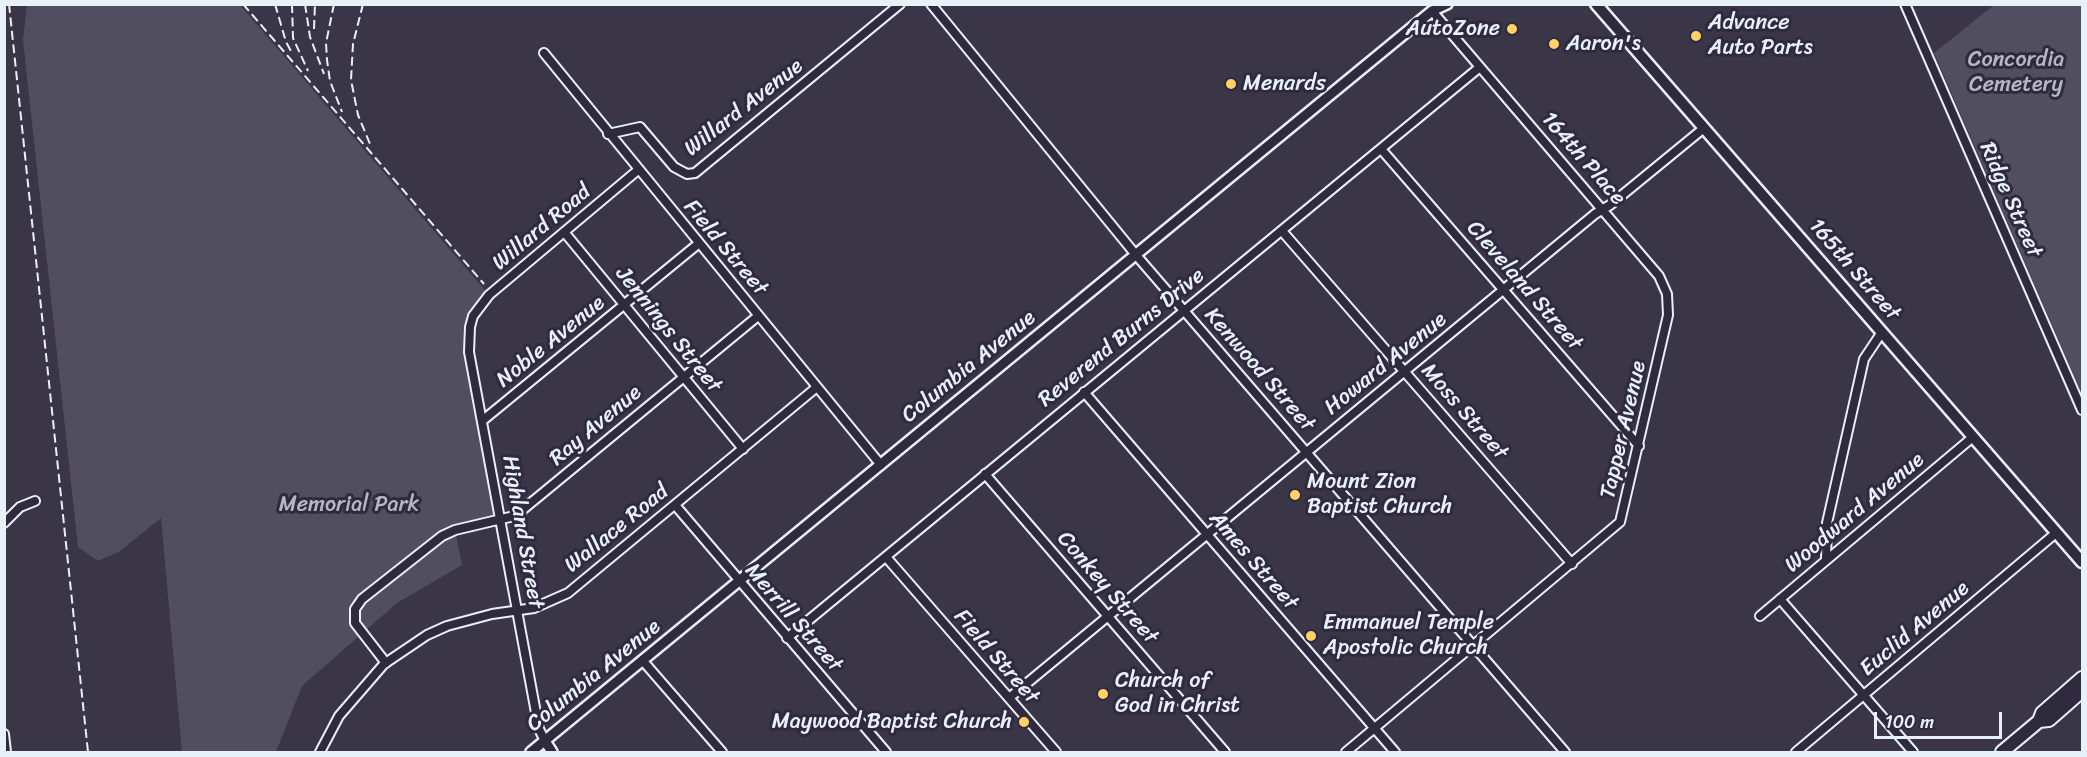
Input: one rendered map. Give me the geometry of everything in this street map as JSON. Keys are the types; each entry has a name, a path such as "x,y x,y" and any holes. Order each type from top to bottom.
{"main road":[{"name":"165th Street","path":"1596,4 2082,562"},
{"path":"2002,753 2039,721 2042,712 2082,678"},
{"path":"2039,721 2049,720 2082,691"}],"street":[{"name":"Willard Avenue","path":"608,135 640,127 674,166 687,174 695,173 900,4"},
{"name":"Kenwood Street","path":"931,4 1136,255 1565,753"},
{"name":"Columbia Avenue","path":"531,753 1434,8 1447,4"},
{"name":"Ridge Street","path":"1905,4 2082,410"},
{"name":"164th Place","path":"1434,8 1480,67 1663,282 1668,315 1661,347"},
{"name":"Field Street","path":"544,53 608,135 881,465"},
{"name":"Reverend Burns Drive","path":"787,638 1480,67"},
{"name":"Howard Avenue","path":"1009,698 1704,128"},
{"name":"Cleveland Street","path":"1381,149 1639,446"},
{"name":"Willard Road","path":"473,316 489,295 638,170"},
{"name":"Moss Street","path":"1282,231 1572,564"},
{"name":"Jennings Street","path":"565,233 743,449"},
{"name":"Noble Avenue","path":"482,422 698,244"},
{"name":"Highland Street","path":"473,316 468,338 469,352 539,729 552,753"},
{"name":"Ray Avenue","path":"386,663 355,623 353,614 358,604 442,536 521,511 758,316"},
{"path":"1826,560 1827,524 1864,359 1882,332"},
{"name":"Tapper Avenue","path":"1346,753 1620,522 1661,347"},
{"name":"Wallace Road","path":"320,753 339,716 353,697 386,663 427,635 447,626 545,604 568,593 818,387"},
{"name":"Ames Street","path":"1084,392 1395,753"},
{"name":"Woodward Avenue","path":"1760,616 1973,437"},
{"name":"Conkey Street","path":"985,474 1225,753"},
{"path":"4,523 20,507 35,501"},
{"name":"Merrill Street","path":"675,505 738,582 886,753"},
{"name":"Euclid Avenue","path":"1796,753 2056,533"},
{"name":"Field Street","path":"886,557 1056,753"},
{"path":"1780,599 1913,753"},
{"path":"643,661 722,753"},
{"path":"4,734 6,753"}],"green space":[{"name":"Memorial Park","path":"27,5 240,5 489,295 480,305 468,338 500,519 455,530 462,565 397,603 302,686 276,752 182,752 161,518 120,551 98,561 78,547 23,40"},
{"name":"Concordia Cemetery","path":"1994,5 2082,5 2082,394 1934,53"}],"railway":[{"path":"9,4 88,752"},
{"path":"243,4 484,284"},
{"path":"275,4 286,42 292,53"},
{"path":"292,4 293,38 308,71"},
{"path":"305,4 310,37 324,74"},
{"path":"314,29 315,4"},
{"path":"334,4 326,43 327,60 330,81 342,112"},
{"path":"363,4 353,44 351,80 358,115 370,144"}],"place":[{"name":"AutoZone","path":"1512,29"},
{"name":"Advance Auto Parts","path":"1696,36"},
{"name":"Aaron's","path":"1554,44"},
{"name":"Menards","path":"1231,84"},
{"name":"Mount Zion Baptist Church","path":"1295,495"},
{"name":"Emmanuel Temple Apostolic Church","path":"1311,636"},
{"name":"Church of God in Christ","path":"1103,694"},
{"name":"Maywood Baptist Church","path":"1024,722"}]}
